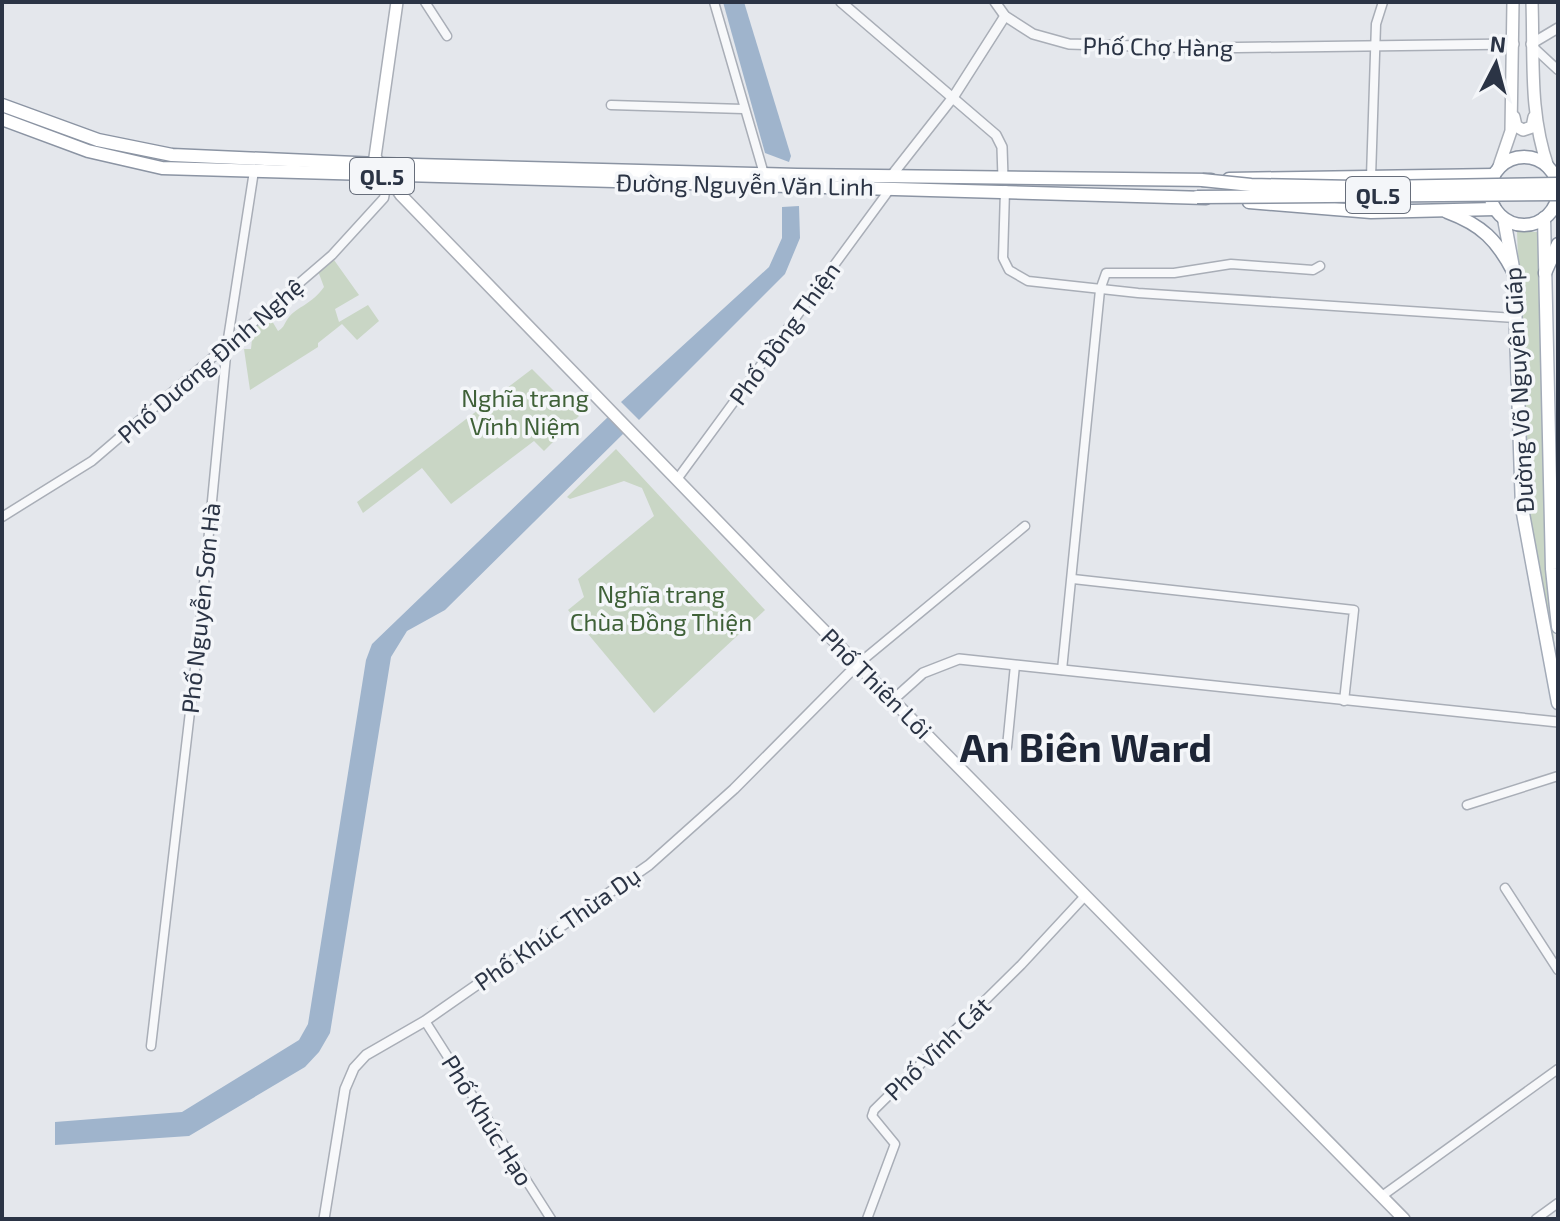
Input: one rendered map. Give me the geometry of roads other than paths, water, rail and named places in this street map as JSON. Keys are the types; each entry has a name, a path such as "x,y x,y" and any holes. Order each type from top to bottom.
{"main road":[{"path":"378,164 375,157 383,83 397,2"},
{"path":"1513,2 1511,131 1490,192 1499,214 1528,225 1552,211 1558,190 1537,137 1531,45 1532,2"},
{"name":"Đường Nguyễn Văn Linh","path":"2,105 98,140 172,155 768,179 1004,184 1425,177 1496,172"},
{"path":"1513,109 1516,126 1523,130 1532,127 1535,109"},
{"name":"Đường Nguyễn Văn Linh","path":"2,119 88,151 162,168 388,176 768,179"},
{"path":"1496,172 1522,157 1554,174"},
{"name":"Phố Thiên Lôi","path":"378,164 401,195 477,278 613,411 1404,1219"},
{"name":"QL.5","path":"1202,180 1251,185 1371,187 1554,174"},
{"path":"1425,177 1432,179 1440,192 1435,209 1486,230 1499,244 1514,273"},
{"name":"Đường Nguyễn Văn Linh","path":"1004,184 1371,212 1435,209 1499,214"},
{"name":"QL.5","path":"1197,197 1558,194"},
{"name":"Đường Võ Nguyên Giáp","path":"1552,211 1545,273 1552,569 1558,627"},
{"name":"Đường Võ Nguyên Giáp","path":"1499,214 1514,273 1522,508 1558,703"},
{"path":"1545,273 1558,244"}],"street":[{"path":"425,2 447,36"},
{"path":"714,2 743,109 768,179"},
{"path":"841,2 954,96 1000,140 1004,184 1003,258 1009,270 1028,281 1100,290 1515,318"},
{"path":"892,182 954,96 1005,16 995,2"},
{"path":"1371,177 1376,24 1383,2"},
{"name":"Phố Chợ Hàng","path":"1005,16 1050,41 1069,44 1203,48 1514,44"},
{"path":"1558,28 1531,45 1558,70"},
{"path":"611,105 743,109"},
{"name":"Phố Nguyễn Sơn Hà","path":"151,1046 200,626 227,345 254,171"},
{"name":"Phố Dương Đình Nghệ","path":"2,517 92,461 346,242 384,198 388,176"},
{"name":"Phố Đồng Thiện","path":"678,478 892,182"},
{"path":"1062,670 1100,290 1110,271 1174,273 1231,264 1313,270 1320,266"},
{"path":"858,664 1025,526"},
{"path":"1073,579 1354,610 1344,701"},
{"path":"894,699 923,673 959,659 1558,722"},
{"name":"Phố Khúc Thừa Dụ","path":"324,1219 345,1089 354,1068 366,1055 425,1021 649,865 734,789 858,664"},
{"path":"1007,747 1015,665"},
{"path":"1467,805 1558,776"},
{"path":"1505,888 1558,970"},
{"name":"Phố Vĩnh Cát","path":"867,1219 895,1144 872,1116 874,1110 1085,896"},
{"name":"Phố Khúc Hạo","path":"425,1021 551,1219"},
{"path":"1382,1196 1558,1069"},
{"path":"1536,1219 1558,1203"}],"water":[{"path":"723,2 744,2 791,156 789,162 765,153"},
{"path":"799,206 800,238 785,274 639,420 621,402 769,267 782,238 782,207"},
{"path":"609,416 625,432 445,610 407,631 391,657 330,1033 319,1052 305,1067 189,1136 55,1145 55,1122 182,1112 299,1040 308,1024 366,660 372,644"}],"district":[{"name":"An Biên Ward","path":"1086,746"}],"park label":[{"name":"Nghĩa trang Vĩnh Niệm","path":"525,411"},
{"name":"Nghĩa trang Chùa Đồng Thiện","path":"661,607"}]}
